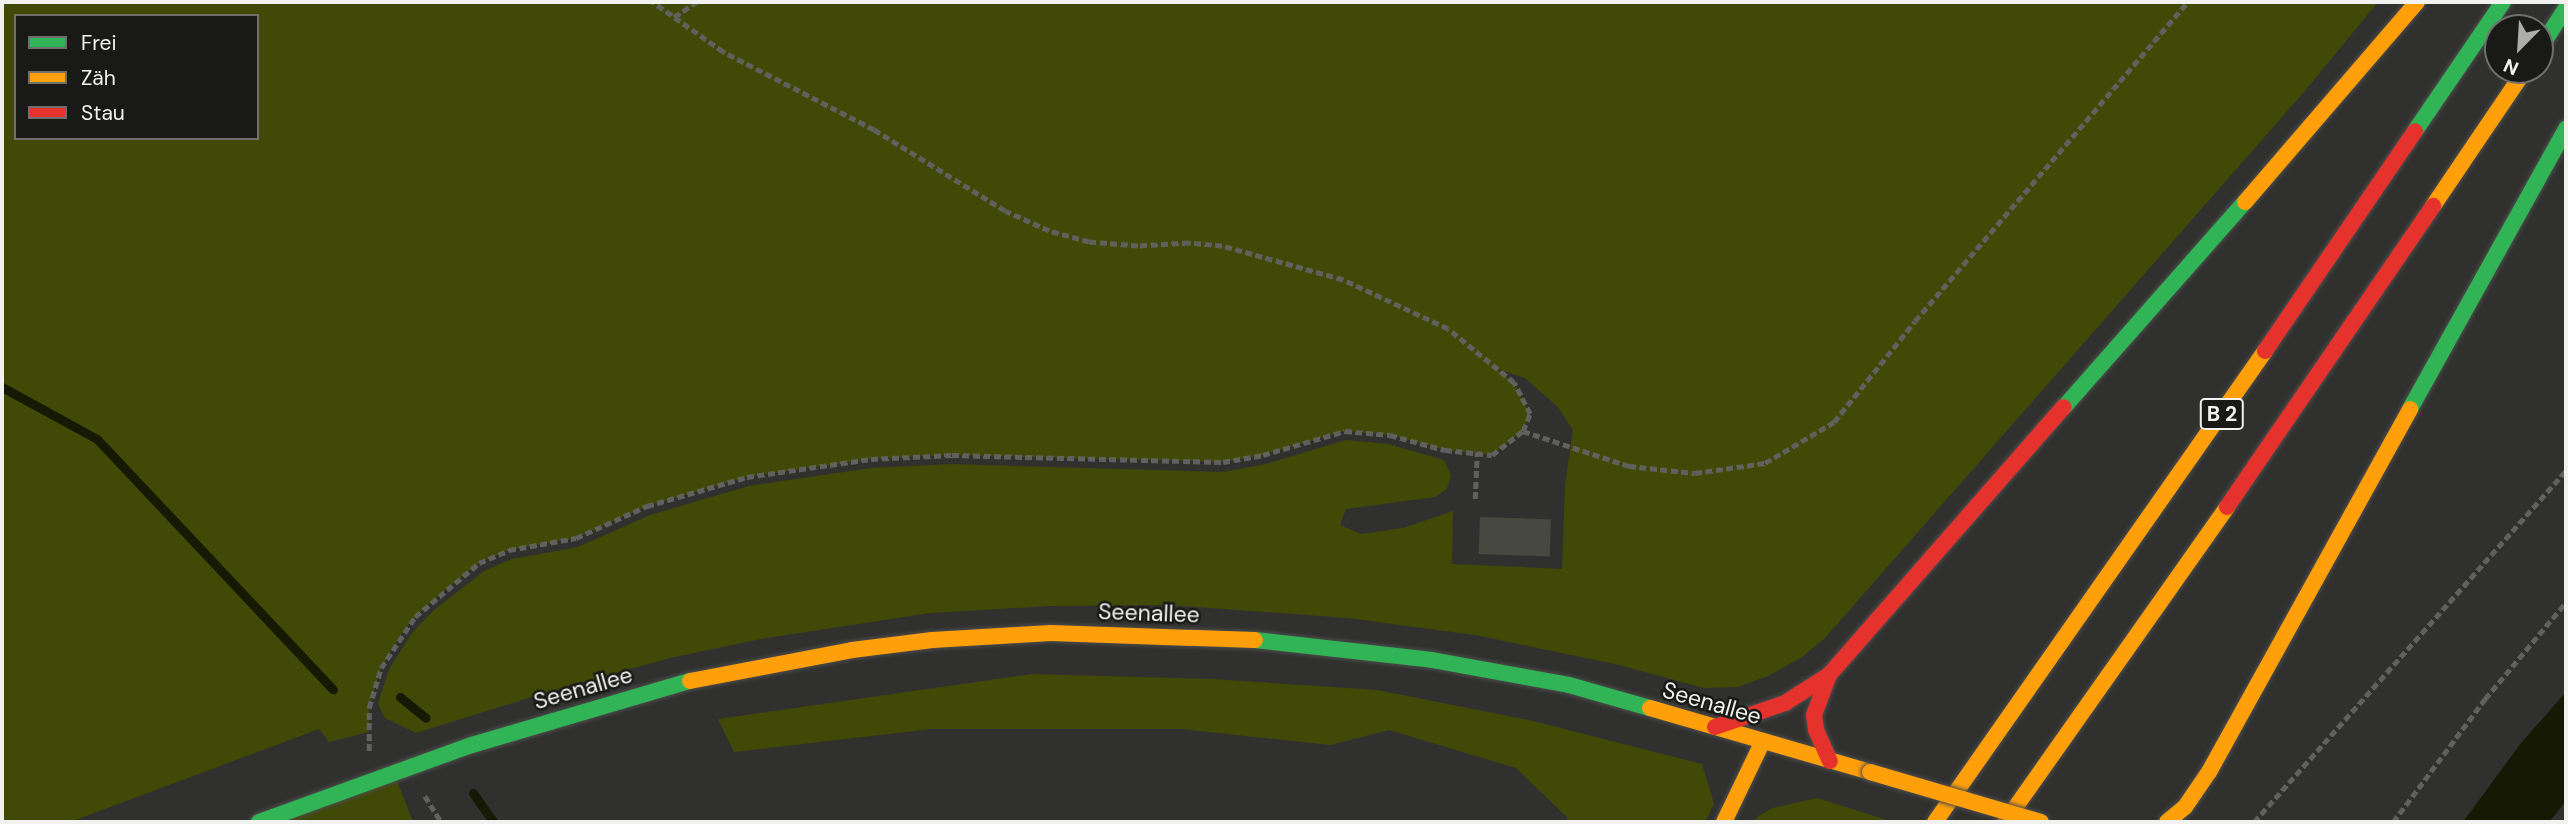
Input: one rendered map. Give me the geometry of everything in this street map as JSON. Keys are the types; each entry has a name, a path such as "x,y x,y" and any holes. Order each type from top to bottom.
{"main road":[{"path":"1715,727 1785,703 1829,675 2355,77 2417,2"},
{"name":"B 2","path":"1935,822 2226,408 2503,2"},
{"path":"2554,26 2566,8"},
{"name":"B 2","path":"2005,822 2318,378 2516,84"},
{"path":"2167,822 2185,807 2209,772 2566,129"},
{"name":"Seenallee","path":"259,822 472,745 677,684 766,666 932,640 1051,633 1196,637 1358,649 1569,685 2041,822"},
{"path":"1829,675 1814,715 1816,730 1830,761"},
{"path":"1724,822 1763,741"},
{"path":"2208,797 2209,772"}],"path":[{"path":"369,732 369,708 382,668 406,627 427,605 479,563 509,550 576,538 647,506 747,477 871,459 952,454 1223,462 1263,455 1345,431 1390,435 1445,450 1492,455 1523,431 1530,414 1514,383 1448,329 1343,280 1222,246 1189,243 1139,246 1089,242 1049,231 1005,211 874,130 723,52 652,2"},
{"path":"674,17 696,2"},
{"path":"1523,431 1629,466 1695,473 1765,463 1834,422 1915,321 2187,2"},
{"path":"1475,499 1478,453"},
{"path":"2254,822 2566,471"},
{"path":"2393,822 2485,699 2566,602"}],"green space":[{"path":"2,2 2378,2 2304,92 1825,638 1802,657 1768,676 1738,687 1704,688 1615,664 1475,635 1348,618 1168,605 1050,606 930,613 761,639 670,658 564,687 416,733 385,718 378,704 389,669 412,633 433,611 484,571 512,559 578,547 650,515 749,486 871,468 952,464 1223,472 1266,464 1346,440 1388,444 1444,460 1451,475 1447,489 1435,497 1346,509 1340,525 1361,534 1403,528 1453,511 1452,564 1562,569 1565,485 1573,430 1558,407 1525,378 1498,369 1514,383 1530,414 1523,431 1492,455 1445,450 1390,435 1345,431 1263,455 1223,462 952,455 871,459 747,477 647,506 576,538 509,550 479,563 427,605 406,627 381,668 369,708 369,732 329,742 319,729 70,822 2,822"},
{"path":"1032,674 1211,679 1377,690 1533,721 1702,764 1714,804 1705,822 1568,822 1567,817 1516,768 1389,730 1330,745 1181,729 931,729 734,752 718,719"},
{"path":"394,773 413,822 259,822"},
{"path":"1817,798 1890,821 1755,822 1758,816 1773,808"}],"shaded area":[{"path":"2566,692 2566,801 2549,822 2463,822 2521,743"}],"building":[{"path":"1480,517 1551,519 1550,556 1479,554"}],"waterway":[{"path":"2,387 97,439 333,689"},
{"path":"400,697 426,718"},
{"path":"473,793 493,822"}],"traffic: fast":[{"path":"2415,131 2503,2"},
{"path":"2554,26 2566,8"},
{"path":"2410,409 2566,129"},
{"path":"2064,407 2245,202"},
{"path":"1255,640 1432,660 1569,685 1650,708"},
{"path":"259,822 472,745 690,681"}],"traffic: slow":[{"path":"2245,202 2417,2"},
{"path":"2433,206 2516,84"},
{"path":"1935,822 2265,351"},
{"path":"2167,822 2185,807 2209,772 2410,409"},
{"path":"2005,822 2227,507"},
{"path":"690,681 852,650 932,640 1051,633 1255,640"},
{"path":"1650,708 1870,772"},
{"path":"1724,822 1763,741"},
{"path":"1870,772 2041,822"}],"traffic: jam":[{"path":"2265,351 2415,131"},
{"path":"2227,507 2433,206"},
{"path":"1715,727 1785,703 1829,675 2064,407"},
{"path":"1829,675 1814,715 1816,730 1830,761"}]}
